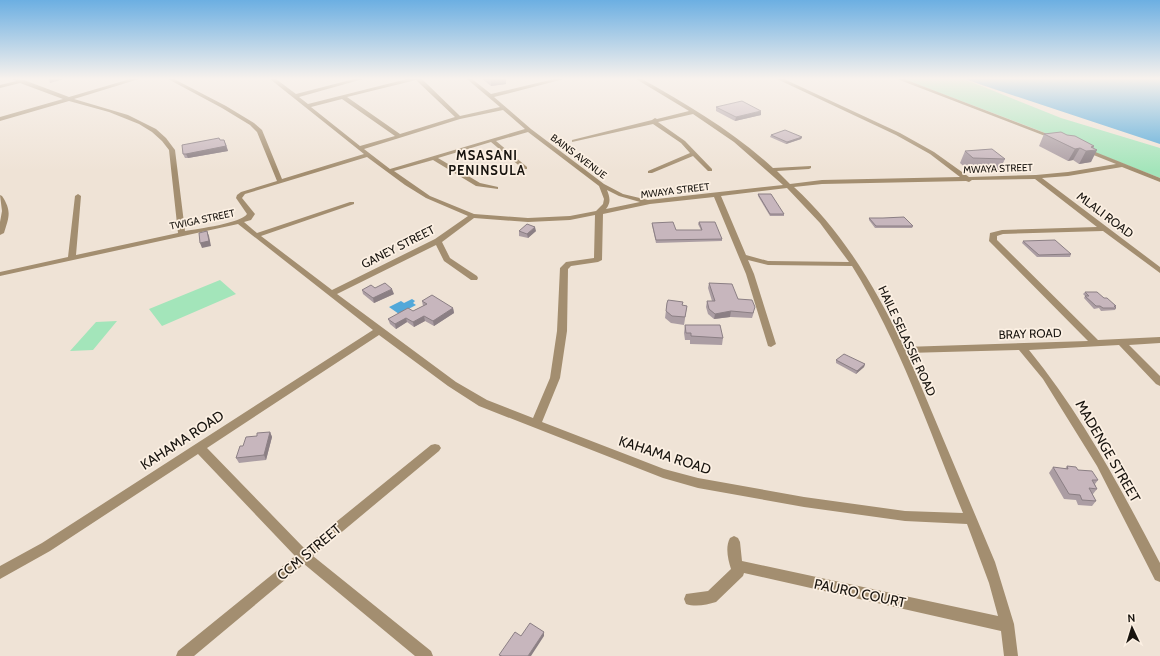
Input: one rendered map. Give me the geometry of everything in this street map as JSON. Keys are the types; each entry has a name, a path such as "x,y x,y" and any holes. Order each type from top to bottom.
{"street":[{"path":"0,119 30,110"},
{"path":"104,110 142,124 167,141 172,150 182,234"},
{"path":"228,110 260,130 280,181"},
{"name":"MWAYA STREET","path":"311,110 389,172 428,197 473,216 505,219 552,220 570,218 650,202 829,182 969,180 1036,177 1068,174 1123,165"},
{"path":"361,110 399,136"},
{"path":"451,110 459,118"},
{"path":"359,148 459,118 497,110"},
{"name":"BAINS AVENUE","path":"506,110 529,130 602,185 621,195 650,202"},
{"name":"HAILE SELASSIE ROAD","path":"689,110 734,139 788,186 818,217 854,264 878,304 901,350 987,559 1007,625 1011,656"},
{"path":"845,110 898,134 932,153 969,180"},
{"path":"979,110 1062,141"},
{"path":"574,141 693,112"},
{"path":"656,120 656,123 660,127 683,142 710,170"},
{"path":"389,172 529,130"},
{"path":"492,140 525,168"},
{"path":"1075,146 1160,180"},
{"path":"650,172 693,154"},
{"name":"TWIGA STREET","path":"0,274 240,222 248,218 251,214 239,198 239,196 243,193 368,155"},
{"path":"434,158 478,185 496,188"},
{"path":"771,170 809,167"},
{"name":"MLALI ROAD","path":"1036,177 1160,271"},
{"path":"536,423 555,378 562,331 564,268 569,264 598,260 599,212 606,204 607,199 602,185"},
{"path":"717,195 750,274 771,344"},
{"path":"72,258 78,196"},
{"path":"0,197 5,204 0,233"},
{"path":"257,235 352,203"},
{"name":"GANEY STREET","path":"331,294 438,241 473,216"},
{"name":"KAHAMA ROAD","path":"240,222 331,294 441,376 483,403 663,473 698,483 804,502 905,516 971,519"},
{"path":"1096,343 993,241 993,235 1002,232 1104,228"},
{"path":"438,241 447,259 474,278"},
{"path":"742,256 768,263 854,264"},
{"path":"750,274 760,266 768,263"},
{"name":"KAHAMA ROAD","path":"0,573 46,547 380,330"},
{"name":"BRAY ROAD","path":"901,350 1022,347 1160,340"},
{"path":"1121,342 1160,382"},
{"name":"MADENGE STREET","path":"1022,347 1046,377 1101,463 1160,576"},
{"path":"200,447 303,556 426,656"},
{"name":"CCM STREET","path":"183,656 435,448"},
{"path":"691,599 711,597 738,572 738,566 735,562 734,542"},
{"name":"PAURO COURT","path":"738,566 1007,625"}],"green space":[{"path":"984,110 1040,110 1061,118 1160,148 1160,178"},
{"path":"220,280 236,294 162,326 149,309"},
{"path":"117,321 93,350 70,351 96,322"}],"water":[{"path":"1056,110 1160,110 1160,144"},
{"path":"412,299 415,301 413,303 416,305 399,314 389,307 401,301 404,303"}],"building":[{"path":"721,110 758,110 761,111 736,117"},
{"path":"785,130 802,137 787,142 771,135"},
{"path":"1061,132 1067,135 1075,136 1094,146 1091,147 1097,150 1086,151 1080,148 1075,149 1044,134"},
{"path":"219,138 220,140 224,140 226,146 183,154 182,145"},
{"path":"992,149 1005,159 973,158 965,151"},
{"path":"758,194 771,194 784,214 770,214"},
{"path":"904,217 913,226 876,226 869,218 883,218"},
{"path":"673,222 676,230 702,230 699,222 715,222 722,239 656,240 652,223"},
{"path":"527,224 535,227 527,234 519,231"},
{"path":"207,231 209,241 200,243 199,233"},
{"path":"1055,240 1071,254 1039,255 1023,241"},
{"path":"385,283 392,289 373,298 362,290 371,285 375,288"},
{"path":"709,283 732,284 738,299 752,300 755,307 753,313 731,311 715,314 709,309 707,301 715,301"},
{"path":"1085,292 1097,292 1104,298 1107,298 1116,306 1114,306 1116,308 1103,308 1096,306 1085,296 1089,296"},
{"path":"432,295 453,308 433,321 424,316 413,322 406,318 395,324 388,319 408,308 413,311 427,304 422,301"},
{"path":"668,300 683,302 682,305 687,306 685,317 672,316 666,311"},
{"path":"685,325 720,325 723,338 691,336 691,333 686,333"},
{"path":"844,354 865,364 857,371 836,360"},
{"path":"270,432 264,455 236,458 240,446 243,446 246,437 257,436 257,433"},
{"path":"1067,466 1076,467 1078,470 1092,471 1098,480 1092,480 1097,489 1089,488 1096,501 1082,500 1080,495 1069,494 1053,467 1068,469"},
{"path":"530,623 544,632 528,656 499,655 515,632 521,636"}],"district":[{"name":"MSASANI PENINSULA","path":"487,162"}]}
